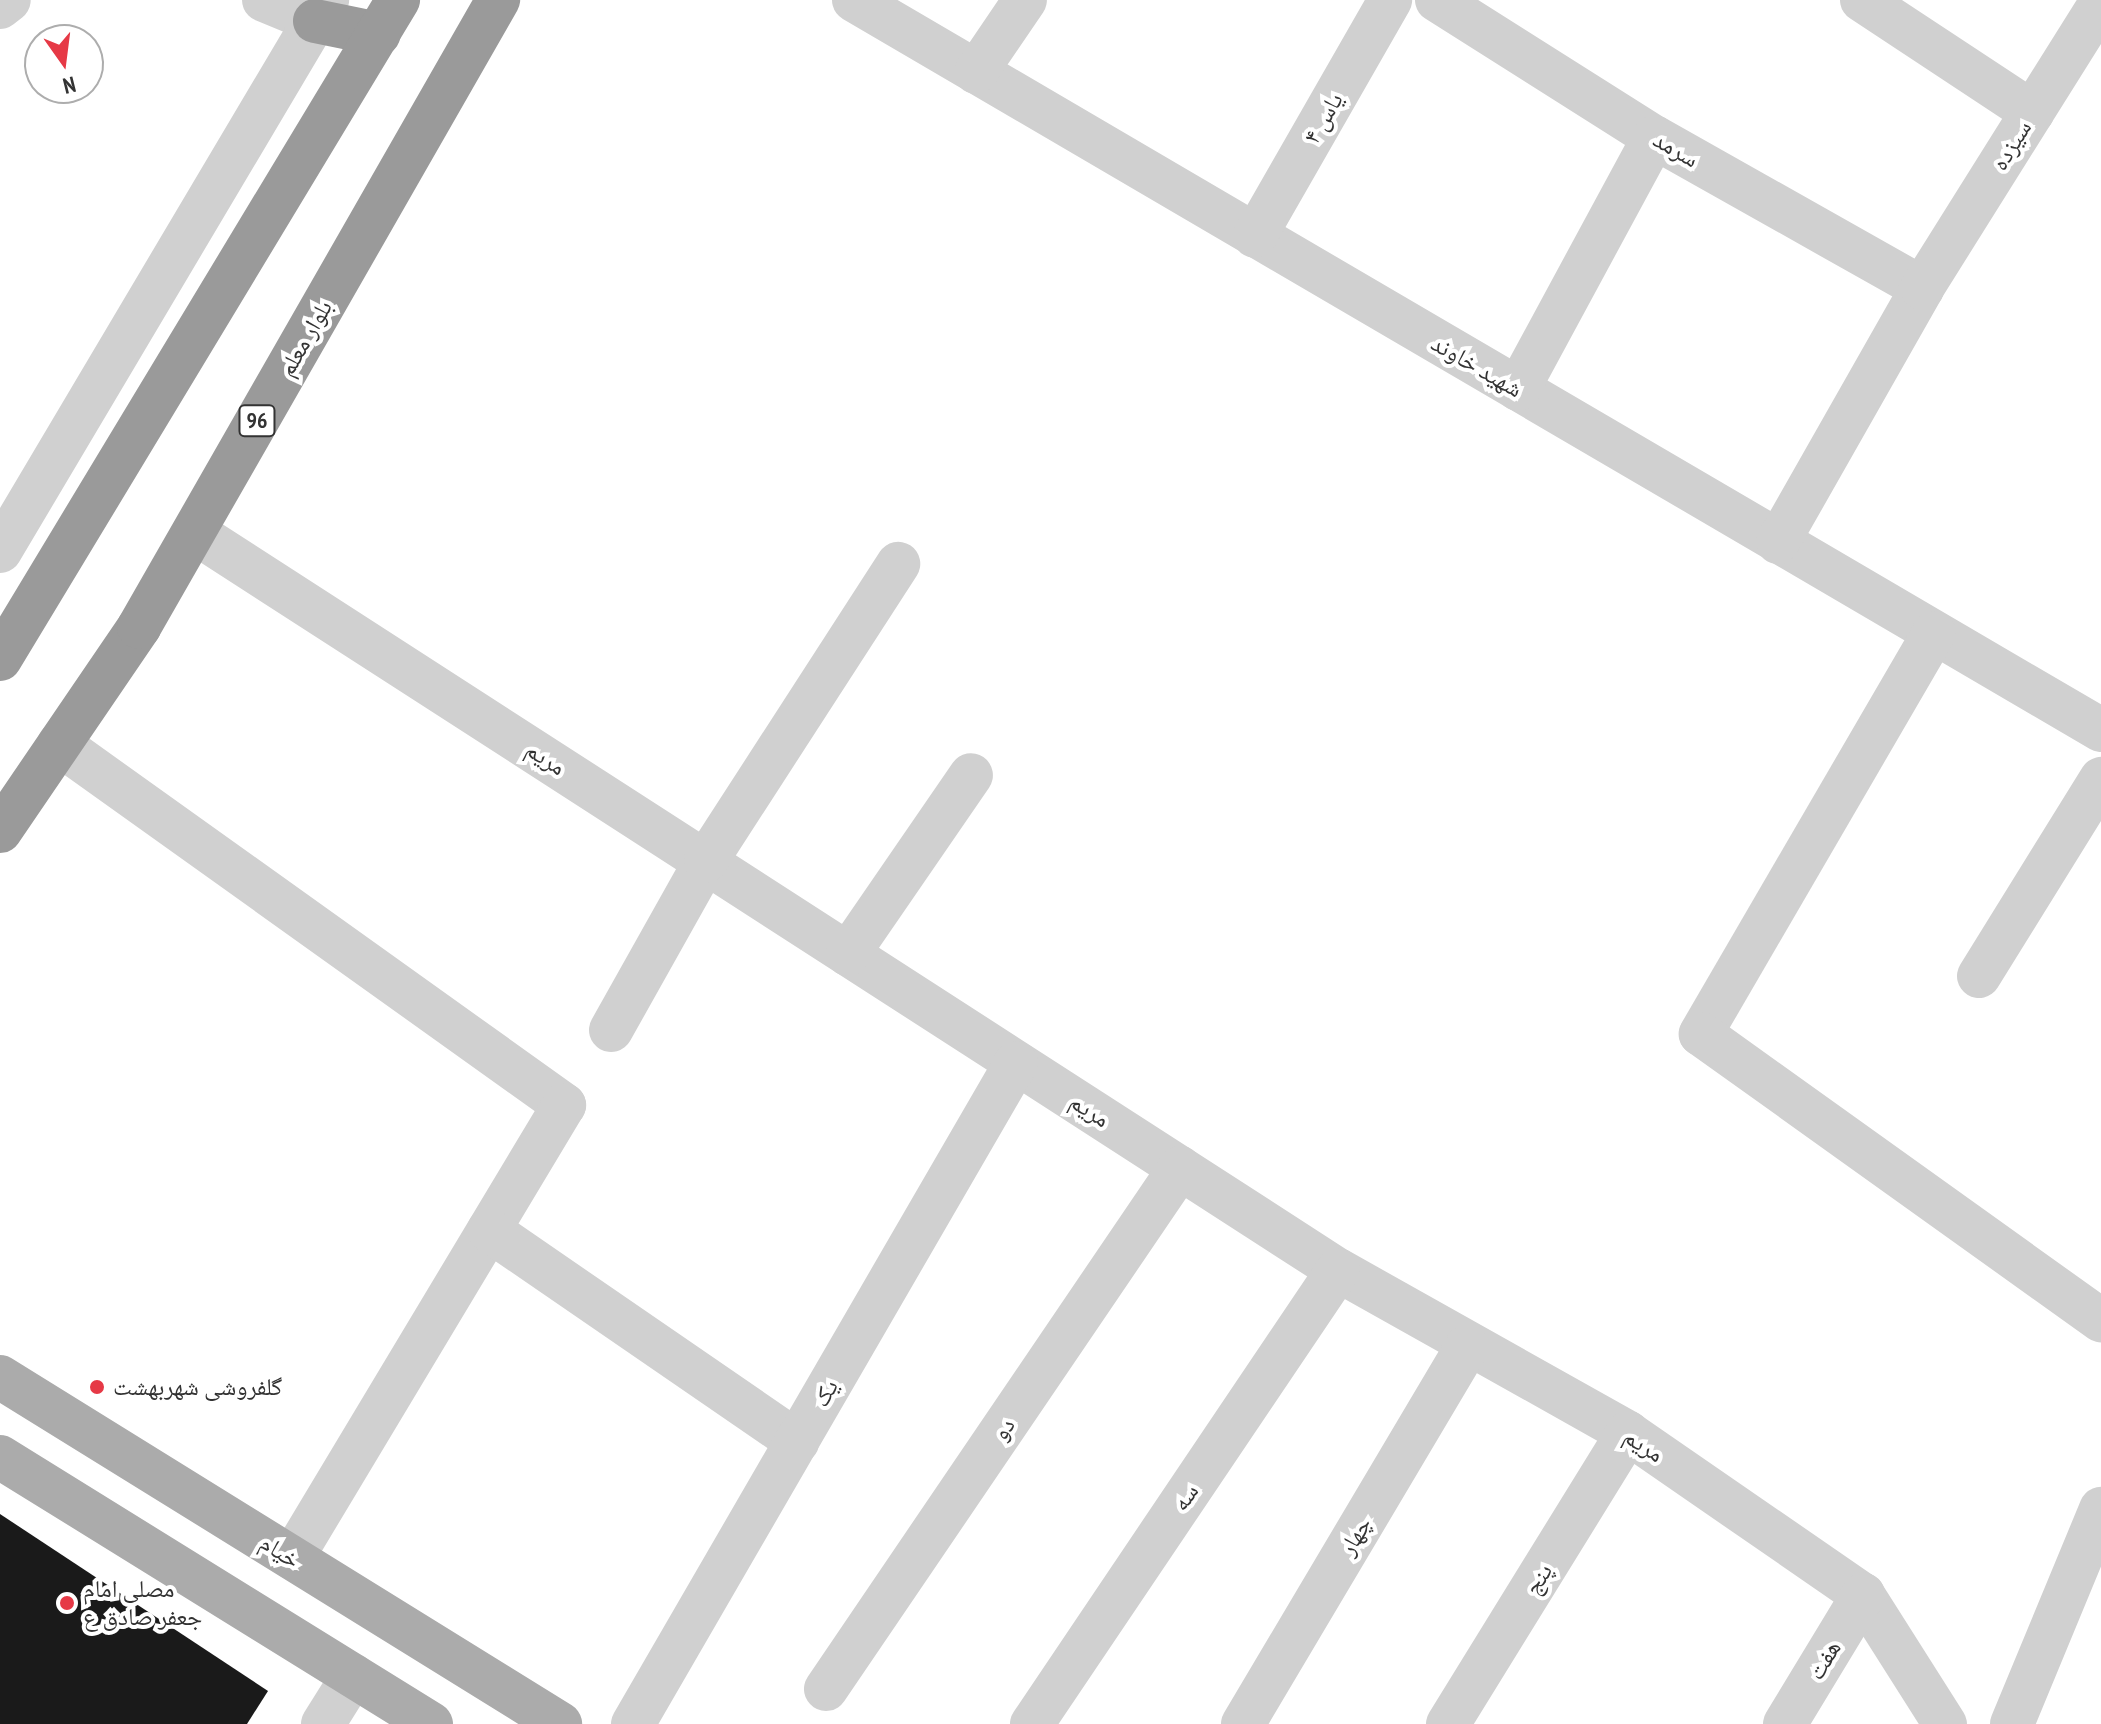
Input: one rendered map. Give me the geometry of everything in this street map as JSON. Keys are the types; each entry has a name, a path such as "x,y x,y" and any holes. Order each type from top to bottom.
{"highway":[{"name":"بلوار معلم","path":"0,831 194,532 498,0"},
{"path":"0,659 389,17 321,11"}],"main road":[{"name":"خیام","path":"0,1377 560,1724"},
{"path":"0,1457 431,1724"},
{"path":"151,1551 186,1492"}],"street":[{"path":"0,7 9,0"},
{"path":"0,551 321,11 264,0"},
{"name":"شهید خاوند","path":"854,0 2101,730"},
{"path":"976,72 1025,0"},
{"name":"یاس ۴","path":"1255,236 1390,0"},
{"name":"سرمد","path":"1437,0 1654,137 1922,288"},
{"path":"1862,0 2032,112"},
{"name":"سیزده","path":"1778,542 1922,288 2101,3"},
{"path":"1518,389 1654,137"},
{"name":"مریم","path":"194,532 1338,1270 1467,1347 1628,1433 1863,1595 1945,1724"},
{"path":"611,1030 706,861 898,564"},
{"path":"1934,633 1701,1034 2101,1320"},
{"path":"59,744 564,1105 292,1558"},
{"path":"848,954 971,775"},
{"path":"1979,976 2101,779"},
{"name":"یک","path":"633,1724 1016,1063"},
{"name":"دو","path":"826,1689 1180,1168"},
{"path":"489,1230 797,1442"},
{"name":"سه","path":"1032,1724 1338,1270"},
{"name":"چهار","path":"1243,1724 1467,1347"},
{"name":"پنج","path":"1448,1724 1628,1433"},
{"path":"2012,1724 2101,1509"},
{"name":"هفت","path":"1785,1724 1863,1595"},
{"path":"323,1724 353,1676"}],"building":[{"name":"مصلی امام جعفر صادق ع","path":"0,1514 268,1691 247,1724 0,1724"}],"place":[{"name":"گلفروشی شهربهشت","path":"97,1387"},
{"name":"مصلی امام جعفر صادق ع","path":"67,1603"}]}
